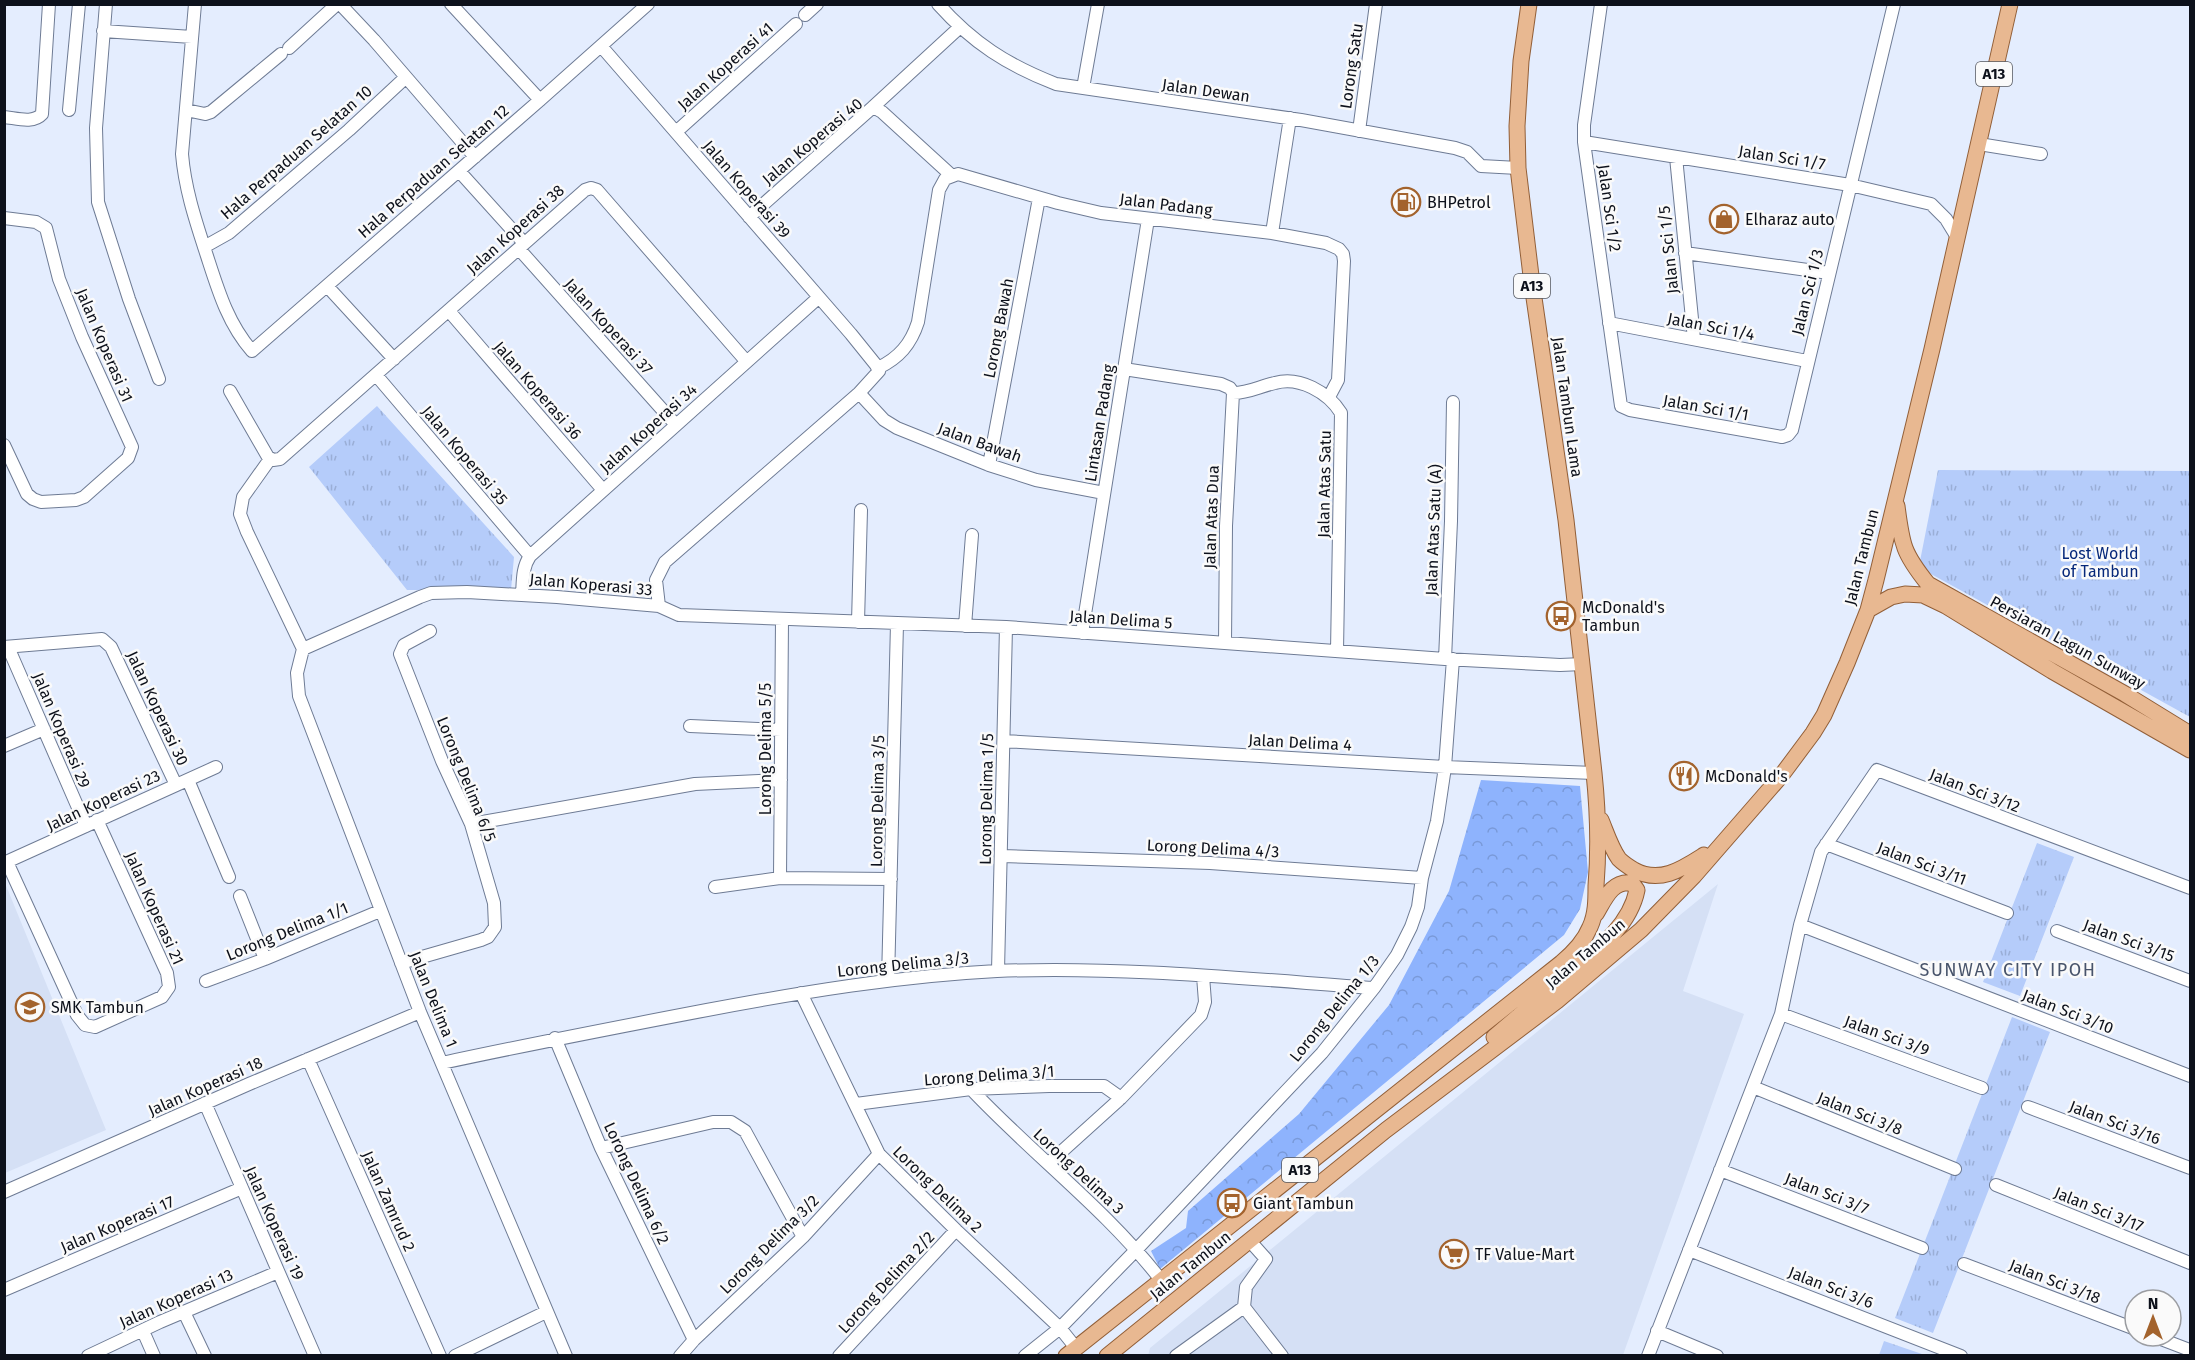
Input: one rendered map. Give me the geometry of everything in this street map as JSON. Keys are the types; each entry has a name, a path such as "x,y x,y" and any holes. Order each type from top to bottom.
{"main road":[{"name":"Jalan Tambun Lama","path":"1529,4 1519,94 1518,168 1532,284 1566,520 1598,814"},
{"name":"A13","path":"1979,144 2010,4"},
{"name":"Jalan Tambun","path":"1107,1356 1120,1349 1249,1240 1386,1130 1557,1001 1641,930 1694,876 1715,849 1781,776 1813,732 1833,695 1868,610 1979,144"},
{"name":"Persiaran Lagun Sunway","path":"1895,497 1904,548 1908,558 1928,584 2126,694 2190,734"},
{"name":"Persiaran Lagun Sunway","path":"1868,610 1891,597 1905,594 1923,595 1946,606 2052,671 2190,750"},
{"path":"1598,814 1620,859 1650,876 1668,875 1715,849"},
{"path":"1594,916 1598,814"},
{"path":"1461,1074 1491,1040 1608,940 1625,920 1635,901 1637,891 1632,883 1623,882 1613,887 1594,916"},
{"name":"Jalan Tambun","path":"1071,1352 1534,984 1581,944 1594,916"}],"street":[{"path":"4,117 38,118 42,114 50,4"},
{"path":"69,110 79,4"},
{"path":"106,4 96,128 98,202 129,298 159,379"},
{"path":"195,4 182,154 188,201 204,247"},
{"path":"186,110 205,114 211,112 338,4 374,40 475,157"},
{"path":"451,4 540,100"},
{"name":"Hala Perpaduan Selatan 12","path":"204,247 223,305 241,338 252,351 648,4"},
{"name":"Jalan Koperasi 41","path":"676,132 817,4"},
{"name":"Jalan Dewan","path":"938,4 960,27 994,55 1024,72 1056,84 1290,118 1462,149 1486,168 1518,168"},
{"path":"1083,88 1098,4"},
{"name":"Lorong Satu","path":"1359,131 1376,4"},
{"name":"Jalan Sci 1/2","path":"1600,4 1584,125 1584,142 1619,403 1623,408 1630,410"},
{"name":"Jalan Sci 1/3","path":"1778,435 1785,437 1792,430 1894,4"},
{"path":"873,107 960,27"},
{"path":"103,30 192,37"},
{"name":"Jalan Koperasi 39","path":"601,46 878,368"},
{"name":"Hala Perpaduan Selatan 10","path":"204,247 229,232 349,130 405,78"},
{"name":"Jalan Koperasi 40","path":"749,217 873,107 882,112 951,175"},
{"path":"1272,233 1290,118"},
{"name":"Jalan Sci 1/7","path":"1584,142 1850,185 1931,204 1946,219 1957,237"},
{"path":"1979,144 2040,154"},
{"name":"Jalan Sci 1/5","path":"1676,157 1694,339"},
{"name":"Jalan Koperasi 37","path":"459,171 676,425"},
{"name":"Jalan Padang","path":"951,175 964,174 1039,198 1101,213 1272,233 1326,243 1339,249 1344,261 1338,380 1329,397"},
{"name":"Jalan Koperasi 33","path":"303,649 431,593 522,595 659,606 656,579 665,562 860,393 878,374 878,368 902,352 914,335 939,190 941,184 951,175"},
{"name":"Jalan Koperasi 38","path":"270,459 280,459 585,190 594,188 746,361"},
{"name":"Lorong Bawah","path":"988,465 1039,198"},
{"name":"Jalan Koperasi 31","path":"4,218 36,222 46,228 59,279 82,337 130,443 131,451 128,458 84,497 76,500 41,502 27,494 4,445"},
{"name":"Lintasan Padang","path":"1082,633 1148,219"},
{"path":"1685,253 1828,273"},
{"path":"327,286 394,359"},
{"name":"Jalan Koperasi 34","path":"530,556 818,298"},
{"name":"Jalan Koperasi 36","path":"449,310 603,490"},
{"name":"Jalan Sci 1/4","path":"1609,323 1808,361"},
{"path":"1124,369 1221,384 1230,388 1233,393 1252,392 1276,382 1289,381 1302,384 1329,397"},
{"name":"Jalan Koperasi 35","path":"376,375 530,556"},
{"path":"230,391 270,459 243,496 240,513 303,649"},
{"name":"Jalan Bawah","path":"860,393 884,420 897,428 988,465 1036,480 1104,493"},
{"name":"Jalan Atas Dua","path":"1225,643 1226,526 1233,393"},
{"name":"Jalan Atas Satu","path":"1329,397 1341,413 1342,421 1337,651"},
{"name":"Jalan Atas Satu (A)","path":"1449,659 1453,402"},
{"name":"Jalan Sci 1/1","path":"1630,410 1778,435"},
{"path":"858,622 861,510"},
{"path":"965,626 972,535"},
{"path":"522,595 525,564 530,556"},
{"name":"Jalan Delima 5","path":"659,606 679,615 1006,627 1449,659 1560,665 1583,664"},
{"name":"Lorong Delima 5/5","path":"780,878 782,620"},
{"name":"Lorong Delima 3/5","path":"888,980 897,624"},
{"name":"Lorong Delima 1/5","path":"998,971 1006,627"},
{"name":"Lorong Delima 6/5","path":"401,963 488,937 495,920 494,903 471,824 442,760 400,654 404,645 430,631"},
{"name":"Jalan Koperasi 30","path":"6,647 102,639 111,647 176,785"},
{"name":"Jalan Koperasi 29","path":"6,647 44,729 92,823"},
{"name":"Jalan Delima 1","path":"303,649 297,673 299,696 420,1012 566,1356"},
{"name":"Lorong Delima 1/3","path":"1025,1356 1060,1328 1322,1053 1397,955 1418,907 1422,878 1437,821 1445,767 1449,659"},
{"path":"690,726 781,730"},
{"path":"4,747 44,729"},
{"name":"Jalan Delima 4","path":"1004,741 1445,767 1594,770"},
{"name":"Jalan Koperasi 23","path":"6,862 216,767"},
{"name":"Jalan Sci 3/12","path":"1826,844 1877,770 2190,888"},
{"path":"188,780 228,877"},
{"path":"471,824 695,784 781,780"},
{"name":"Jalan Koperasi 21","path":"6,862 77,1015 85,1024 95,1027 162,997 169,987 167,973 92,823"},
{"path":"1647,1356 1781,1014 1800,925 1821,852 1826,844"},
{"name":"Jalan Sci 3/11","path":"1826,844 2007,913"},
{"name":"Lorong Delima 4/3","path":"1002,856 1210,863 1422,878"},
{"path":"715,887 780,878 891,879"},
{"path":"240,896 265,959"},
{"name":"Lorong Delima 1/1","path":"206,981 380,911"},
{"name":"Jalan Sci 3/10","path":"1800,925 2190,1076"},
{"name":"Jalan Sci 3/15","path":"2057,931 2190,981"},
{"name":"Lorong Delima 3/3","path":"442,1063 555,1038 801,993 888,980 998,971 1085,970 1374,988"},
{"path":"1049,1163 1121,1098 1201,1015 1205,1002 1203,976"},
{"name":"Lorong Delima 2","path":"801,993 879,1154 1060,1328 1071,1352"},
{"name":"Jalan Koperasi 18","path":"4,1192 205,1103 420,1012"},
{"name":"Jalan Sci 3/9","path":"1781,1014 1982,1088"},
{"name":"Lorong Delima 6/2","path":"555,1038 601,1148 694,1341"},
{"name":"Jalan Zamrud 2","path":"308,1059 440,1356"},
{"name":"Lorong Delima 3/1","path":"856,1104 971,1089 1104,1086 1121,1098"},
{"name":"Jalan Sci 3/8","path":"1753,1087 1955,1169"},
{"name":"Lorong Delima 3","path":"971,1089 1004,1124 1049,1163 1137,1249 1161,1280"},
{"name":"Jalan Koperasi 19","path":"205,1103 315,1356"},
{"name":"Jalan Sci 3/16","path":"2028,1107 2190,1168"},
{"path":"601,1148 713,1122 731,1122 745,1131 803,1237"},
{"name":"Lorong Delima 3/2","path":"680,1356 803,1237 879,1154"},
{"name":"Jalan Sci 3/7","path":"1720,1170 1922,1248"},
{"name":"Jalan Sci 3/17","path":"1996,1185 2190,1263"},
{"name":"Jalan Koperasi 17","path":"4,1290 242,1188"},
{"name":"Lorong Delima 2/2","path":"839,1356 956,1230"},
{"path":"1249,1240 1266,1259 1246,1287 1244,1307 1282,1356"},
{"name":"Jalan Sci 3/6","path":"1689,1250 1961,1356"},
{"name":"Jalan Sci 3/18","path":"1964,1264 2123,1324"},
{"name":"Jalan Koperasi 13","path":"97,1354 184,1312 278,1272"},
{"path":"1176,1356 1244,1307"},
{"path":"184,1312 205,1356"},
{"path":"455,1356 546,1312"},
{"path":"143,1331 154,1356"},
{"path":"1657,1331 1717,1356"}],"shaded area":[{"name":"SMK Tambun","path":"5,883 106,1130 4,1173"},
{"path":"1718,884 1683,991 1744,1014 1623,1355 1148,1356 1150,1348"}],"green space":[{"path":"377,406 514,557 511,590 407,590 309,467"},
{"name":"Lost World of Tambun","path":"1938,470 2190,471 2190,717 1931,574 1920,561"},
{"path":"1481,780 1580,786 1588,872 1580,909 1564,935 1160,1269 1151,1251 1186,1228 1188,1211 1299,1114 1389,1005 1449,891"},
{"path":"2037,843 2074,857 2020,996 1983,982"},
{"path":"2012,1017 2050,1032 1933,1333 1895,1318"},
{"path":"1884,1341 1922,1354 1922,1355 1879,1355"}],"place":[{"name":"BHPetrol","path":"1406,202"},
{"name":"Elharaz auto","path":"1724,219"},
{"name":"McDonald's Tambun","path":"1561,616"},
{"name":"McDonald's","path":"1684,776"},
{"name":"SMK Tambun","path":"30,1007"},
{"name":"Giant Tambun","path":"1232,1203"},
{"name":"TF Value-Mart","path":"1454,1254"}],"district":[{"name":"SUNWAY CITY IPOH","path":"2008,970"}]}
